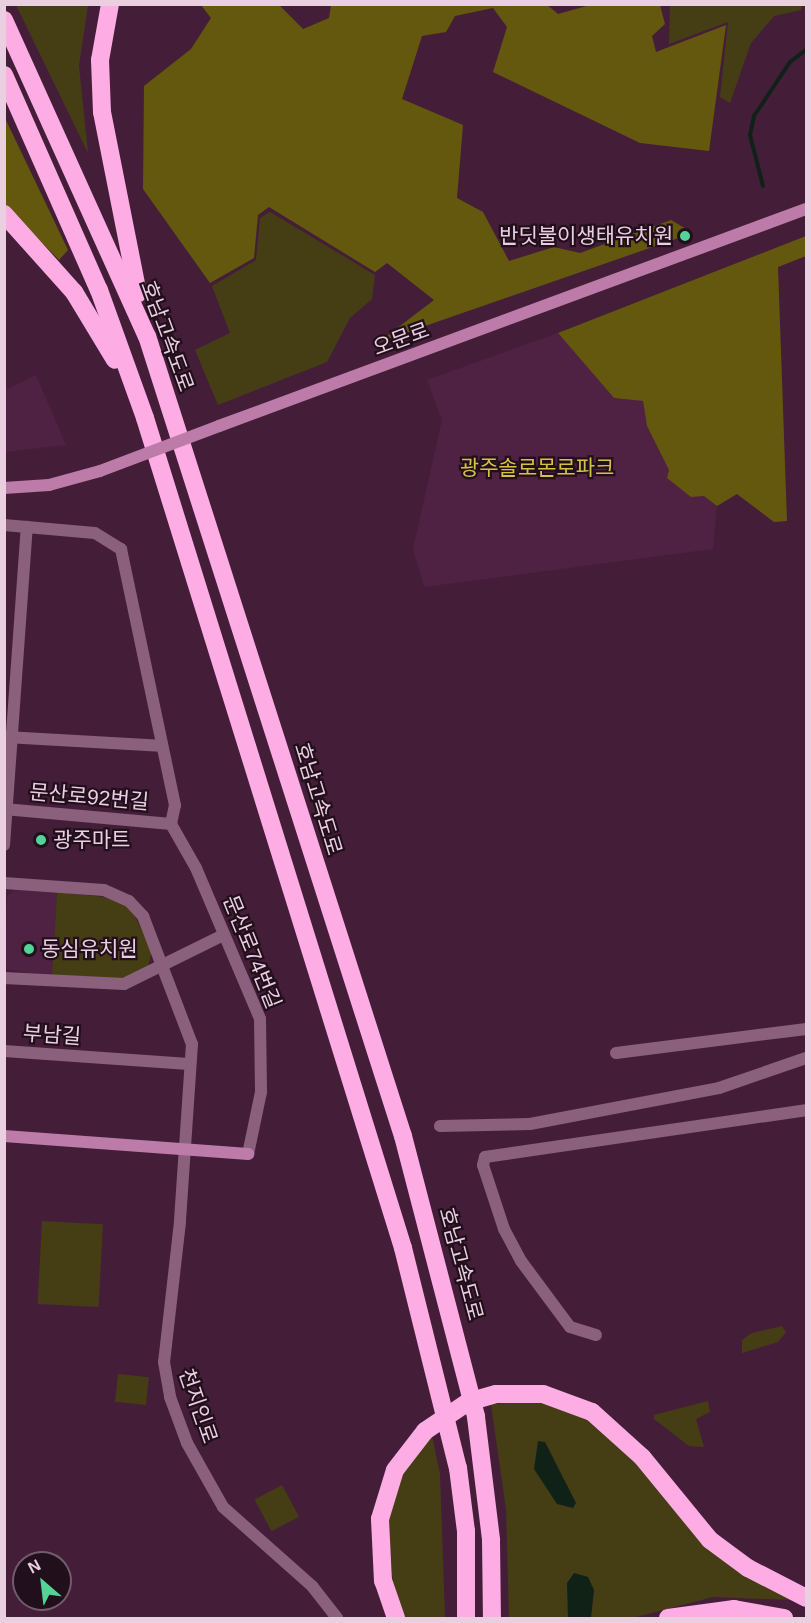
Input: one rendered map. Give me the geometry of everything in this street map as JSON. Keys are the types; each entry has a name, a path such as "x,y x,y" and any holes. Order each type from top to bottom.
{"highway":[{"path":"110,4 100,60 102,112 147,336"},
{"name":"호남고속도로","path":"4,20 147,336 403,1136 450,1305 483,1466 492,1618"},
{"path":"4,75 99,290 145,418 426,1329 458,1468 466,1531 466,1618"},
{"path":"4,214 74,292 145,418"},
{"path":"396,1618 383,1581 380,1519 395,1470 425,1431 443,1415 496,1394 543,1394 592,1412 642,1457 710,1540 748,1568 807,1598"},
{"path":"668,1618 734,1610 784,1618"}],"main road":[{"name":"오문로","path":"4,488 49,485 99,471 807,209"},
{"name":"문산로74번길","path":"4,1136 248,1154"}],"street":[{"name":"문산로74번길","path":"4,525 95,533 121,549 160,746 175,805 171,824 251,991 261,1029 261,1092 248,1154"},
{"path":"4,845 8,737 27,527"},
{"path":"8,737 160,746"},
{"name":"문산로92번길","path":"6,809 171,824"},
{"name":"천지인로","path":"4,883 57,884 118,895 143,916 161,965 188,1022 189,1064 184,1151 164,1362 170,1396 187,1443 223,1507 312,1586 337,1618"},
{"path":"4,978 124,984 223,935"},
{"path":"616,1053 807,1029"},
{"name":"부남길","path":"4,1051 189,1064"},
{"path":"440,1126 530,1124 719,1088 807,1058"},
{"path":"596,1335 570,1327 521,1261 504,1230 485,1157 807,1110"}],"shaded area":[{"path":"546,4 558,14 590,5 660,5 665,24 652,36 656,52 726,25 709,151 640,143 493,72 507,27 493,8 455,16 446,32 422,36 402,99 463,125 457,198 483,212 509,261 554,247 580,253 671,220 693,233 379,342 434,300 387,263 375,272 269,207 258,215 254,258 210,283 143,189 144,86 191,49 211,18 201,5 279,5 303,29 329,18 331,5"},
{"path":"670,4 802,5 801,10 774,16 751,43 730,103 720,97 728,22 669,44"},
{"path":"16,5 88,5 79,66 88,153"},
{"path":"4,116 68,250 59,260 5,205"},
{"path":"270,212 375,275 372,299 350,318 327,362 218,405 195,350 230,333 212,286 256,260 260,218"},
{"path":"806,236 806,256 778,267 787,521 774,522 737,494 717,506 704,496 691,497 667,478 669,470 647,426 643,401 614,398 558,333"},
{"name":"광주솔로몬로파크","path":"558,333 614,398 643,401 647,426 669,470 717,506 713,549 424,587 413,549 442,420 427,380"},
{"path":"36,375 66,445 5,452 5,390"},
{"name":"동심유치원","path":"15,890 57,892 52,977 5,969 7,896"},
{"path":"57,892 104,897 130,906 152,951 148,966 125,980 52,977"},
{"path":"42,1221 103,1224 99,1307 38,1304"},
{"path":"782,1326 786,1332 778,1342 742,1353 742,1340 752,1333"},
{"path":"118,1374 149,1377 146,1405 115,1402"},
{"path":"528,1399 566,1402 623,1446 713,1548 792,1600 713,1597 632,1618 509,1618 506,1509 491,1405"},
{"path":"708,1401 710,1412 696,1419 704,1447 689,1446 654,1419 654,1415"},
{"path":"430,1426 440,1474 445,1618 396,1618 385,1492"},
{"path":"538,1441 545,1442 576,1503 573,1508 557,1504 534,1469"},
{"path":"282,1485 299,1517 272,1531 255,1500"},
{"path":"574,1573 588,1577 594,1590 591,1618 568,1618 567,1583"}],"waterway":[{"path":"763,186 750,135 754,116 790,62 806,50"}],"place":[{"name":"반딧불이생태유치원","path":"685,236"},
{"name":"광주마트","path":"41,840"},
{"name":"동심유치원","path":"29,949"}]}
